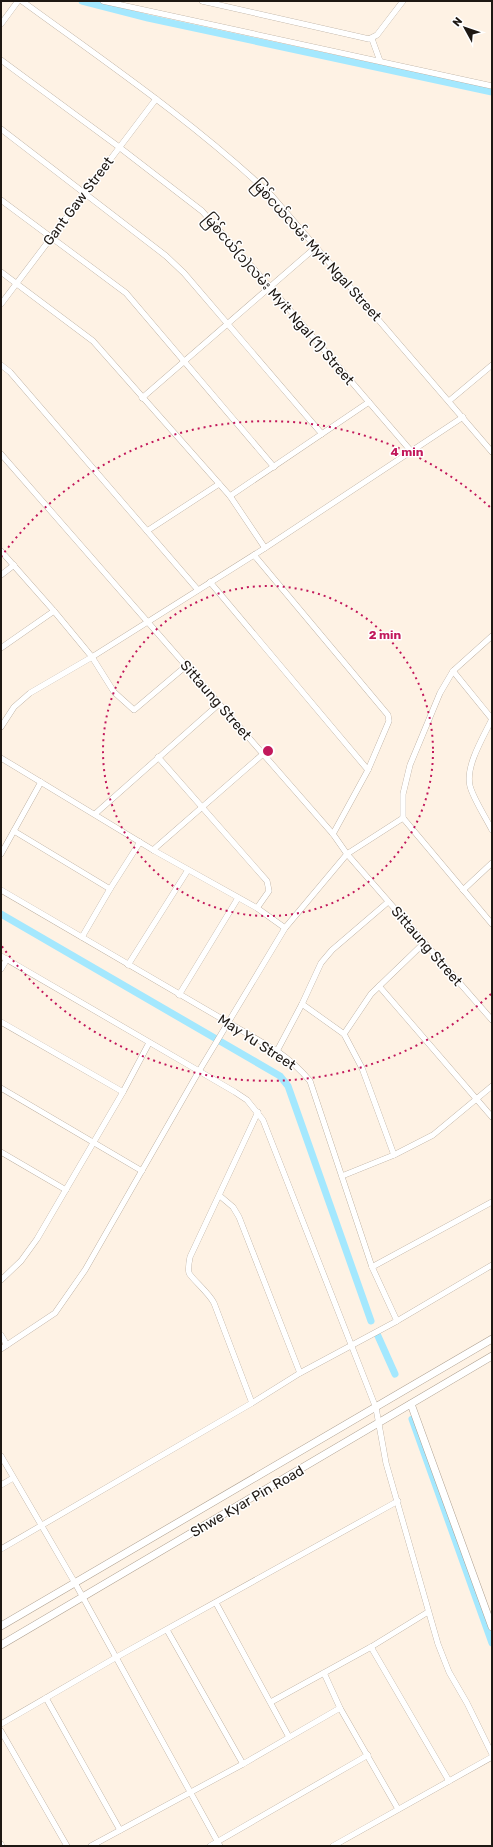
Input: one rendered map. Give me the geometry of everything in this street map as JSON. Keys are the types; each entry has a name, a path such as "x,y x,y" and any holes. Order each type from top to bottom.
{"street":[{"path":"1,24 18,1"},
{"name":"မြစ်ငယ်လမ်း Myit Ngal Street","path":"22,1 156,99 242,168 272,196 492,452"},
{"path":"103,1 492,86"},
{"path":"202,1 372,39"},
{"path":"372,39 403,1"},
{"path":"372,39 380,61"},
{"name":"မြစ်ငယ်(၁)လမ်း Myit Ngal (1) Street","path":"1,60 119,146 202,211 270,286 411,451"},
{"name":"Gant Gaw Street","path":"1,304 84,192 156,99"},
{"path":"1,129 166,256 184,273 322,434"},
{"path":"1,200 126,293 274,467"},
{"path":"142,398 316,247"},
{"path":"1,272 93,341 230,496 265,548"},
{"path":"1,365 10,372 198,590"},
{"path":"449,401 492,365"},
{"path":"230,496 369,402"},
{"path":"1,727 14,707 30,693 92,657 265,548 463,417"},
{"name":"Sittaung Street","path":"1,454 333,834 347,854 388,902 492,1020"},
{"path":"147,531 219,484"},
{"path":"1,551 92,657 114,692 134,710 186,666"},
{"path":"254,555 386,710 389,721 368,770 333,834"},
{"path":"1,575 14,565"},
{"path":"210,582 368,770"},
{"path":"1,648 54,611"},
{"path":"492,636 453,671 440,693 410,765 403,794 403,818 492,924"},
{"path":"453,671 492,719 473,761 470,779 470,785 492,830"},
{"path":"94,814 219,704"},
{"path":"153,850 263,754"},
{"path":"158,757 267,881 269,891 258,908"},
{"path":"1,758 153,850 258,908 285,928"},
{"path":"1,854 41,782"},
{"path":"1,1348 55,1313 85,1270 199,1070 285,928 347,854 403,818"},
{"path":"14,831 110,889"},
{"path":"82,937 140,842"},
{"path":"463,890 492,863"},
{"path":"128,965 188,870"},
{"name":"May Yu Street","path":"1,890 179,995 228,1022 294,1063 310,1081 372,1267 397,1321"},
{"path":"179,995 238,898"},
{"path":"276,1051 302,1004 321,963 332,950 388,902"},
{"path":"344,1034 378,986 424,943"},
{"path":"1,956 149,1043 199,1070 247,1100 258,1112 264,1120 376,1408 383,1452 428,1612 449,1672 467,1703 492,1756 333,1846"},
{"path":"1,969 7,960"},
{"path":"378,986 492,1117"},
{"path":"302,1004 344,1034 362,1068 394,1155"},
{"path":"1,1022 123,1092"},
{"path":"1,1280 21,1261 33,1245 123,1092 149,1043"},
{"path":"342,1176 394,1155 433,1135 492,1086"},
{"path":"1,1088 142,1171"},
{"path":"252,1403 214,1303 209,1294 190,1275 188,1268 190,1257 220,1196 258,1112"},
{"path":"1,1152 66,1190"},
{"path":"220,1196 233,1207 239,1217 300,1373"},
{"path":"372,1267 492,1202"},
{"path":"1,1549 252,1403 300,1373 371,1336 492,1265"},
{"path":"1,1335 7,1345"},
{"name":"Shwe Kyar Pin Road","path":"1,1626 492,1339"},
{"name":"Shwe Kyar Pin Road","path":"1,1645 492,1356"},
{"path":"411,1404 492,1627"},
{"path":"1,1456 83,1597 218,1844"},
{"path":"1,1485 13,1478"},
{"path":"1,1724 115,1658 398,1501"},
{"path":"216,1603 289,1737"},
{"path":"271,1702 371,1647 428,1612"},
{"path":"167,1630 243,1764"},
{"path":"371,1647 449,1781"},
{"path":"324,1673 340,1708 398,1808"},
{"path":"46,1698 120,1830"},
{"path":"91,1846 243,1764 340,1708"},
{"path":"1,1731 67,1846"},
{"path":"210,1846 218,1844 368,1755"}],"waterway":[{"path":"82,1 148,18 492,92"},
{"path":"1,914 280,1076 288,1086 371,1321"},
{"path":"378,1336 395,1374"},
{"path":"412,1419 492,1643"}]}
